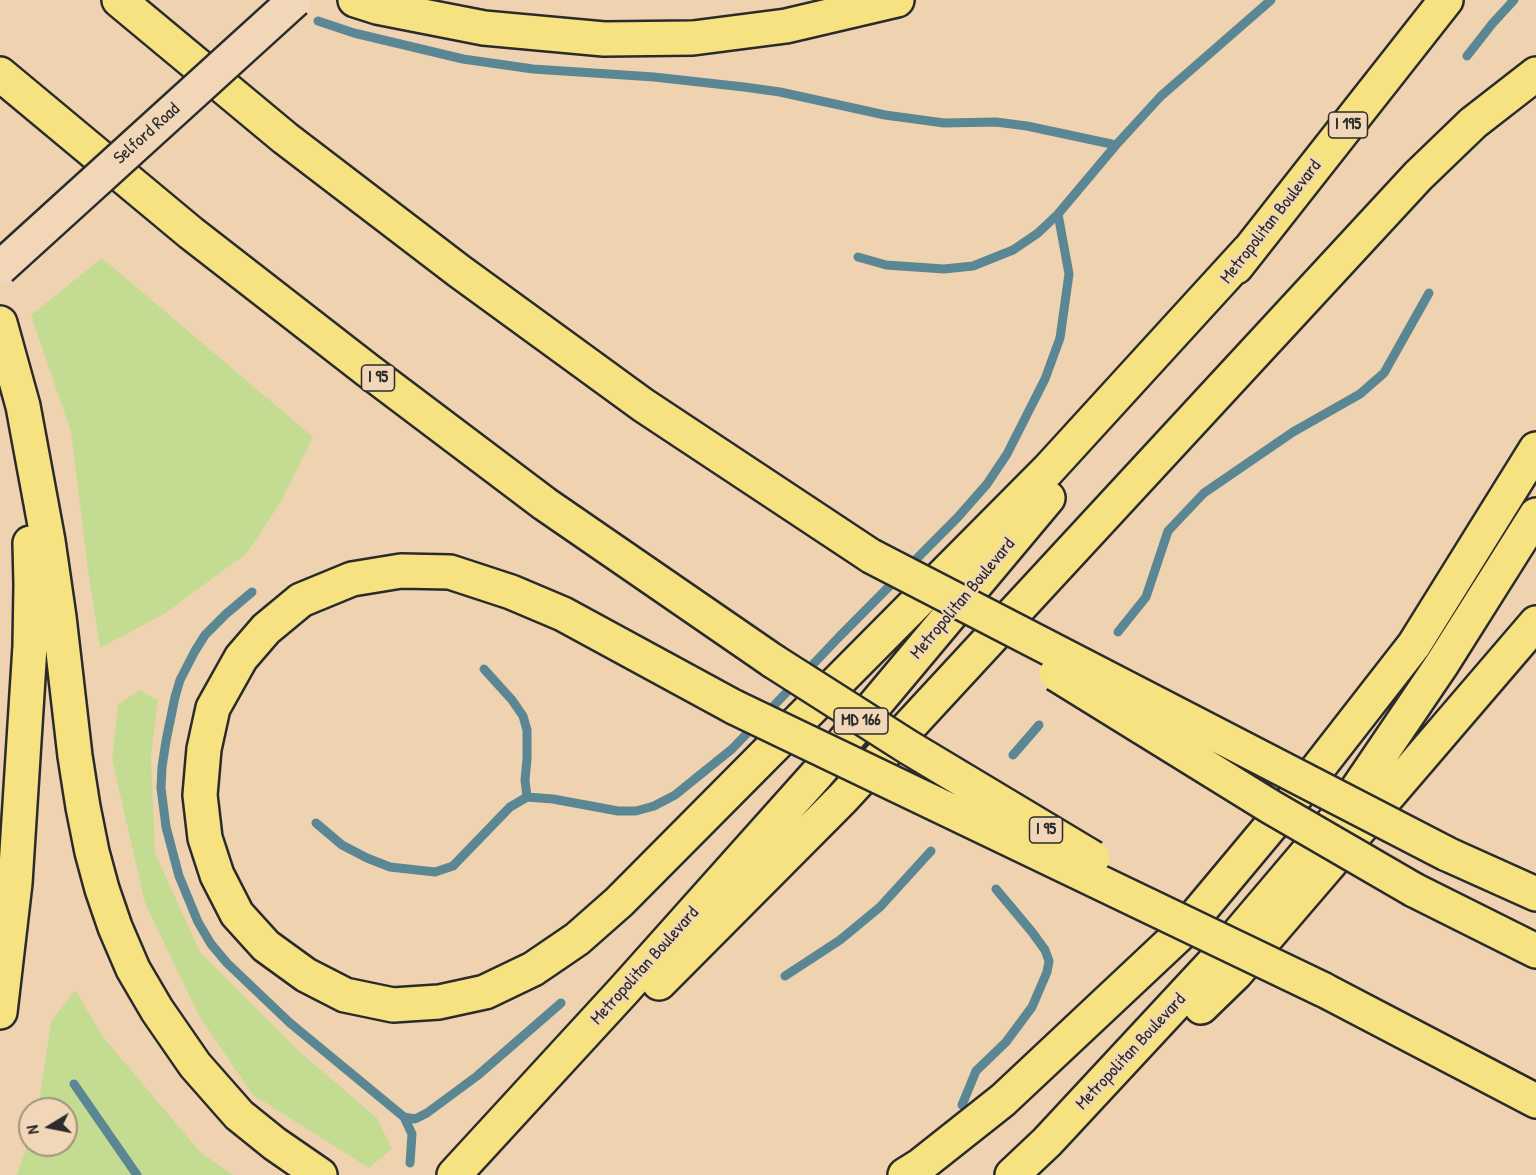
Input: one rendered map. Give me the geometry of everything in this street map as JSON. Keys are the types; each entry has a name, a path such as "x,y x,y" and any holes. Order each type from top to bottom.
{"highway":[{"path":"119,0 285,138 459,271 643,405 871,556 1262,801 1414,890 1536,951"},
{"path":"356,0 377,7 484,27 604,39 693,38 786,26 897,0"},
{"name":"Metropolitan Boulevard","path":"454,1175 624,990 816,774 1060,483 1249,250 1446,0"},
{"name":"I 95","path":"0,74 190,233 376,376 545,504 773,661 908,747 1178,909 1324,990 1536,1101"},
{"path":"465,1175 842,799 1418,176 1473,123 1536,74"},
{"path":"1249,250 1048,470 804,716 619,902 577,939 533,969 485,992 439,1002 393,1005 345,995 306,975 266,946 237,914 218,875 205,838 200,795 204,749 213,708 241,658 266,629 301,600 352,579 401,571 450,572 511,592 563,614 734,707 1324,990"},
{"path":"0,323 23,406 49,552 83,807 92,852 115,927 133,969 157,1010 195,1065 239,1115 275,1144 319,1174"},
{"path":"0,1012 15,883 30,646 30,545 23,406"},
{"path":"905,1175 1003,1100 1184,931 1305,785 1414,645 1536,449"},
{"name":"Metropolitan Boulevard","path":"1012,1175 1047,1142 1218,958 1341,813 1442,664 1536,515"},
{"path":"871,556 1447,854 1536,894"},
{"path":"1023,1175 1054,1149 1236,973 1536,623"}],"street":[{"name":"Selford Road","path":"0,268 295,0"}],"green space":[{"path":"102,258 313,437 280,503 247,553 164,614 100,648 71,432 31,315"},
{"path":"139,690 158,700 151,756 155,853 200,952 301,1053 377,1118 392,1149 369,1168 253,1095 199,1016 145,903 112,759 118,705"},
{"path":"75,990 104,1038 200,1152 233,1175 17,1175 23,1157 78,1157 78,1097 40,1097 51,1022"}],"waterway":[{"path":"858,257 886,265 944,269 973,266 1013,250 1038,233 1058,214 1161,96 1271,0"},
{"path":"1467,56 1514,0"},
{"path":"318,21 354,33 463,59 533,69 654,77 744,87 780,92 885,115 944,123 996,122 1027,126 1116,145"},
{"path":"765,715 958,517 987,484 1007,454 1045,379 1060,338 1069,274 1058,214"},
{"path":"1118,632 1146,597 1168,531 1204,493 1293,432 1360,394 1384,373 1429,293"},
{"path":"252,592 205,635 180,680 175,697 166,741 161,788 166,827 179,876 198,922 211,944 227,963 290,1023 404,1117 412,1134 410,1163"},
{"path":"484,669 523,716 527,730 525,780 527,797"},
{"path":"316,823 342,845 367,858 390,867 435,872 453,866 510,807 527,797 553,799 618,811 636,811 654,806 675,795 732,749 755,725"},
{"path":"1013,755 1039,725"},
{"path":"785,976 840,940 880,907 931,851"},
{"path":"962,1105 976,1071 1006,1042 1032,1007 1047,972 1049,961 1045,950 1032,932 996,889"},
{"path":"404,1117 415,1119 427,1113 477,1076 561,1003"},
{"path":"74,1084 137,1175"}]}
